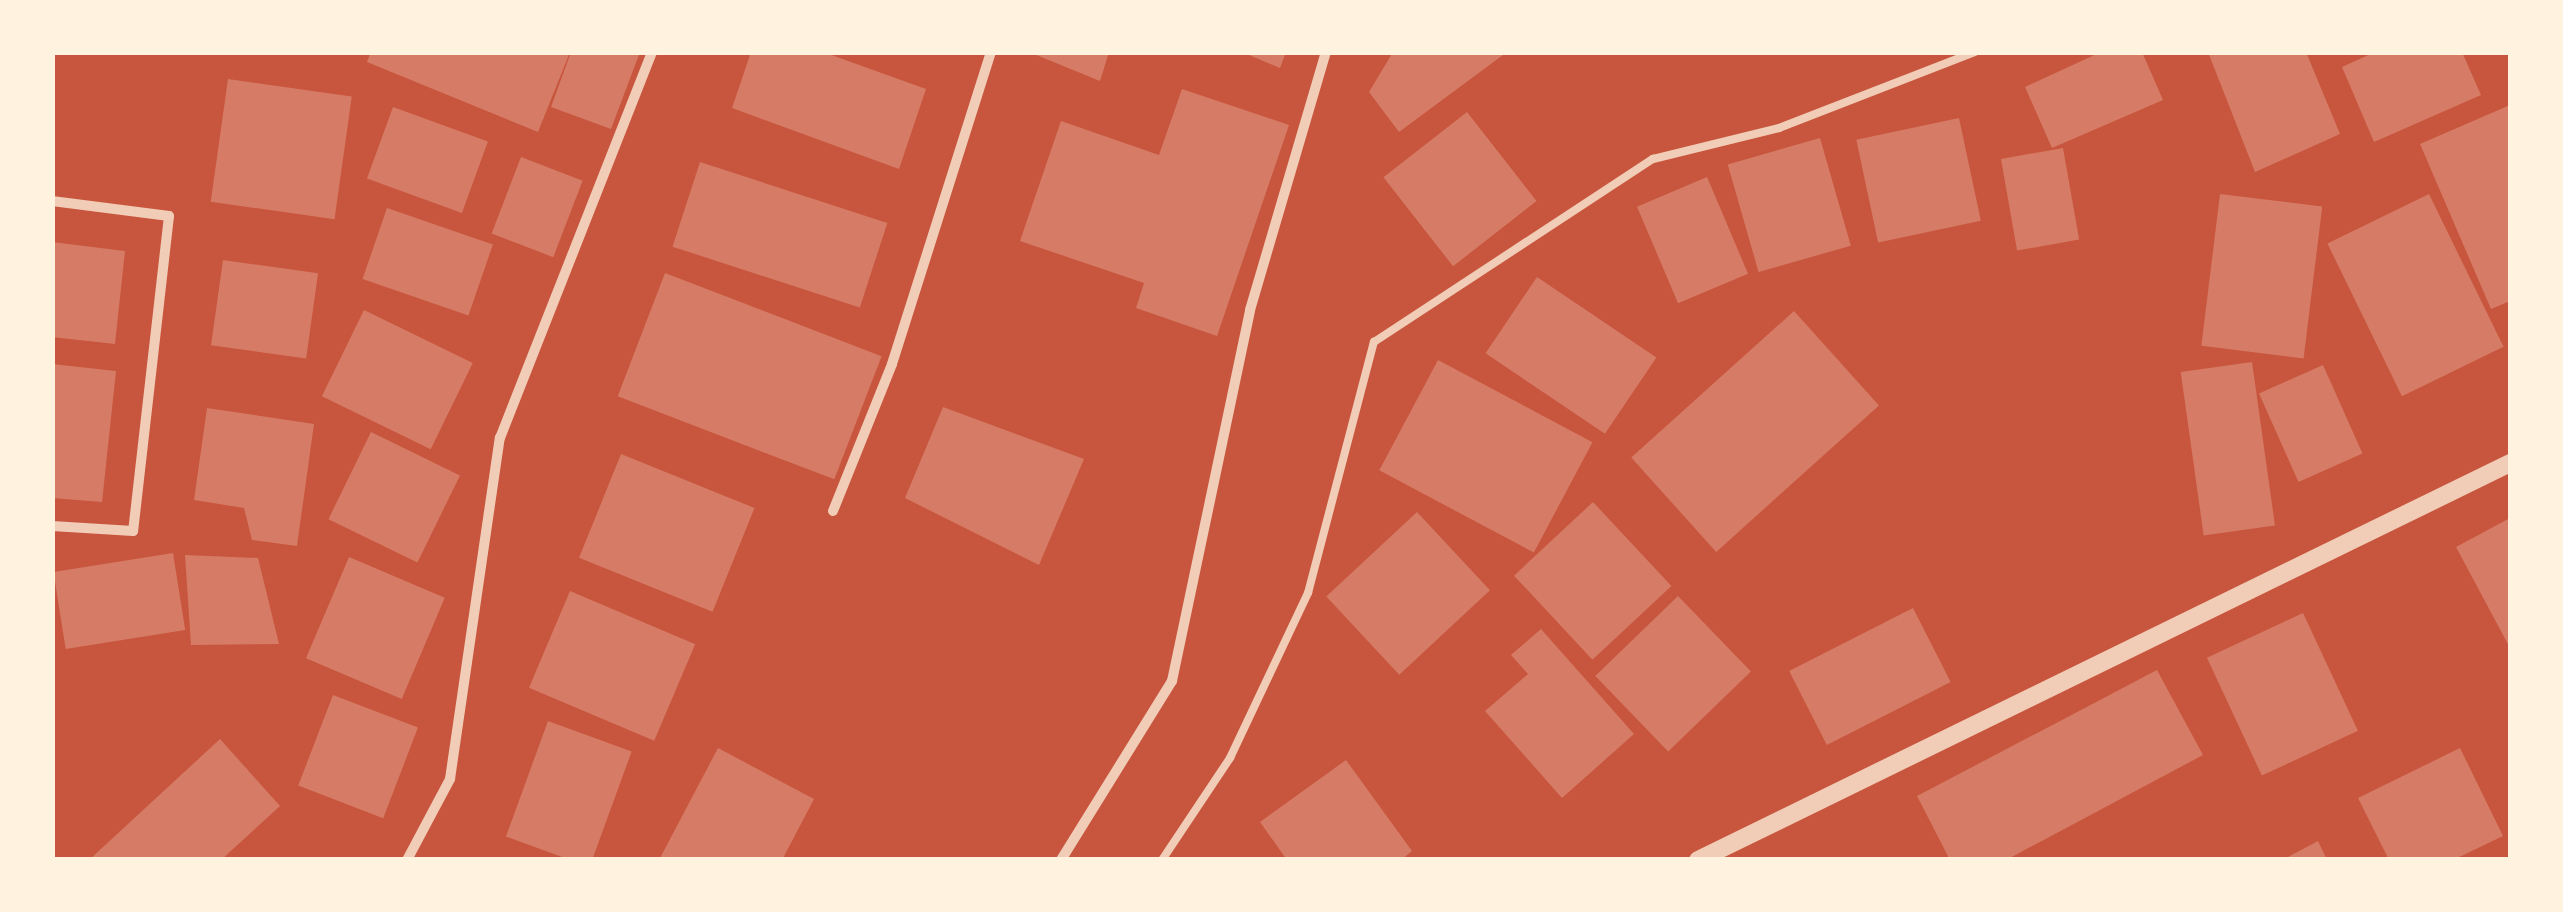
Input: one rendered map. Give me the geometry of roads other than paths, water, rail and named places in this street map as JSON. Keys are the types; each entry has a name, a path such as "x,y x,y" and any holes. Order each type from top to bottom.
{"street":[{"path":"407,860 450,779 500,438 652,52"},
{"path":"833,511 892,364 991,52"},
{"path":"1061,860 1172,681 1250,310 1326,52"},
{"path":"52,201 169,216 133,531 52,526"},
{"path":"1698,860 2510,463"}],"lane":[{"path":"1162,860 1230,758 1308,593 1374,342 1654,159 1780,128 1974,52"}]}
